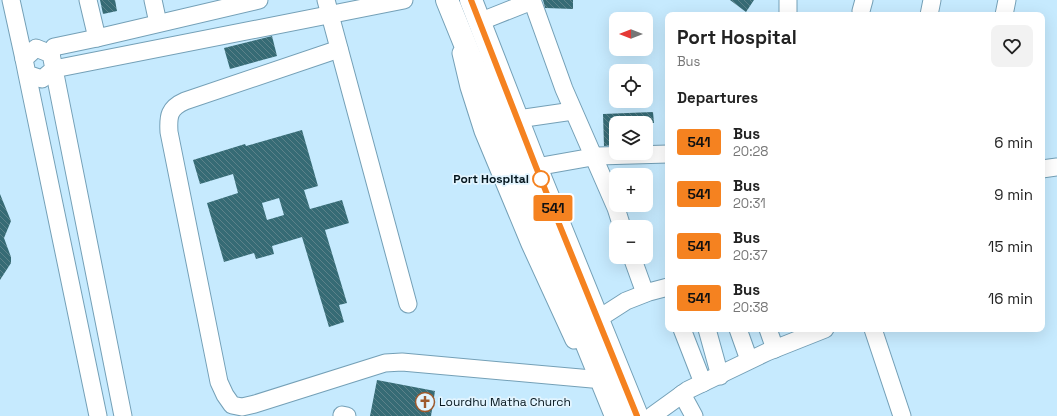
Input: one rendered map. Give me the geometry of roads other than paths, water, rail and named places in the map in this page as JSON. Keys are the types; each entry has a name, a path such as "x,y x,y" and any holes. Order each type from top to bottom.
{"main road":[{"path":"471,0 536,167 637,416"},
{"path":"450,8 616,416"}],"street":[{"path":"11,0 98,416"},
{"path":"88,0 97,38"},
{"path":"153,0 158,23"},
{"path":"123,416 52,61 54,47 259,0"},
{"path":"26,66 42,79 52,61 327,7 404,0"},
{"path":"479,22 532,0 564,89 616,208 620,220"},
{"path":"788,0 788,12"},
{"path":"930,12 932,0"},
{"path":"1005,12 1007,0"},
{"path":"327,7 408,304"},
{"path":"450,8 466,76 482,131 530,244 611,416"},
{"path":"26,66 36,48 52,61"},
{"path":"339,49 185,101 178,104 170,112 168,121 169,132 219,382 224,395 232,405 242,407 386,363 402,362 592,378"},
{"path":"518,119 573,111"},
{"path":"536,167 593,157 665,154"},
{"path":"1045,169 1057,167"},
{"path":"634,264 645,294"},
{"path":"598,319 626,301 665,289"},
{"path":"683,332 703,383"},
{"path":"708,332 720,376"},
{"path":"739,332 749,360"},
{"path":"769,332 775,349"},
{"path":"652,416 682,394 749,360 775,349 798,334 809,332"},
{"path":"873,332 902,416"},
{"path":"682,394 694,416"}],"place":[{"name":"Port Hospital","path":"541,179"},
{"name":"Lourdhu Matha Church","path":"425,402"}]}
